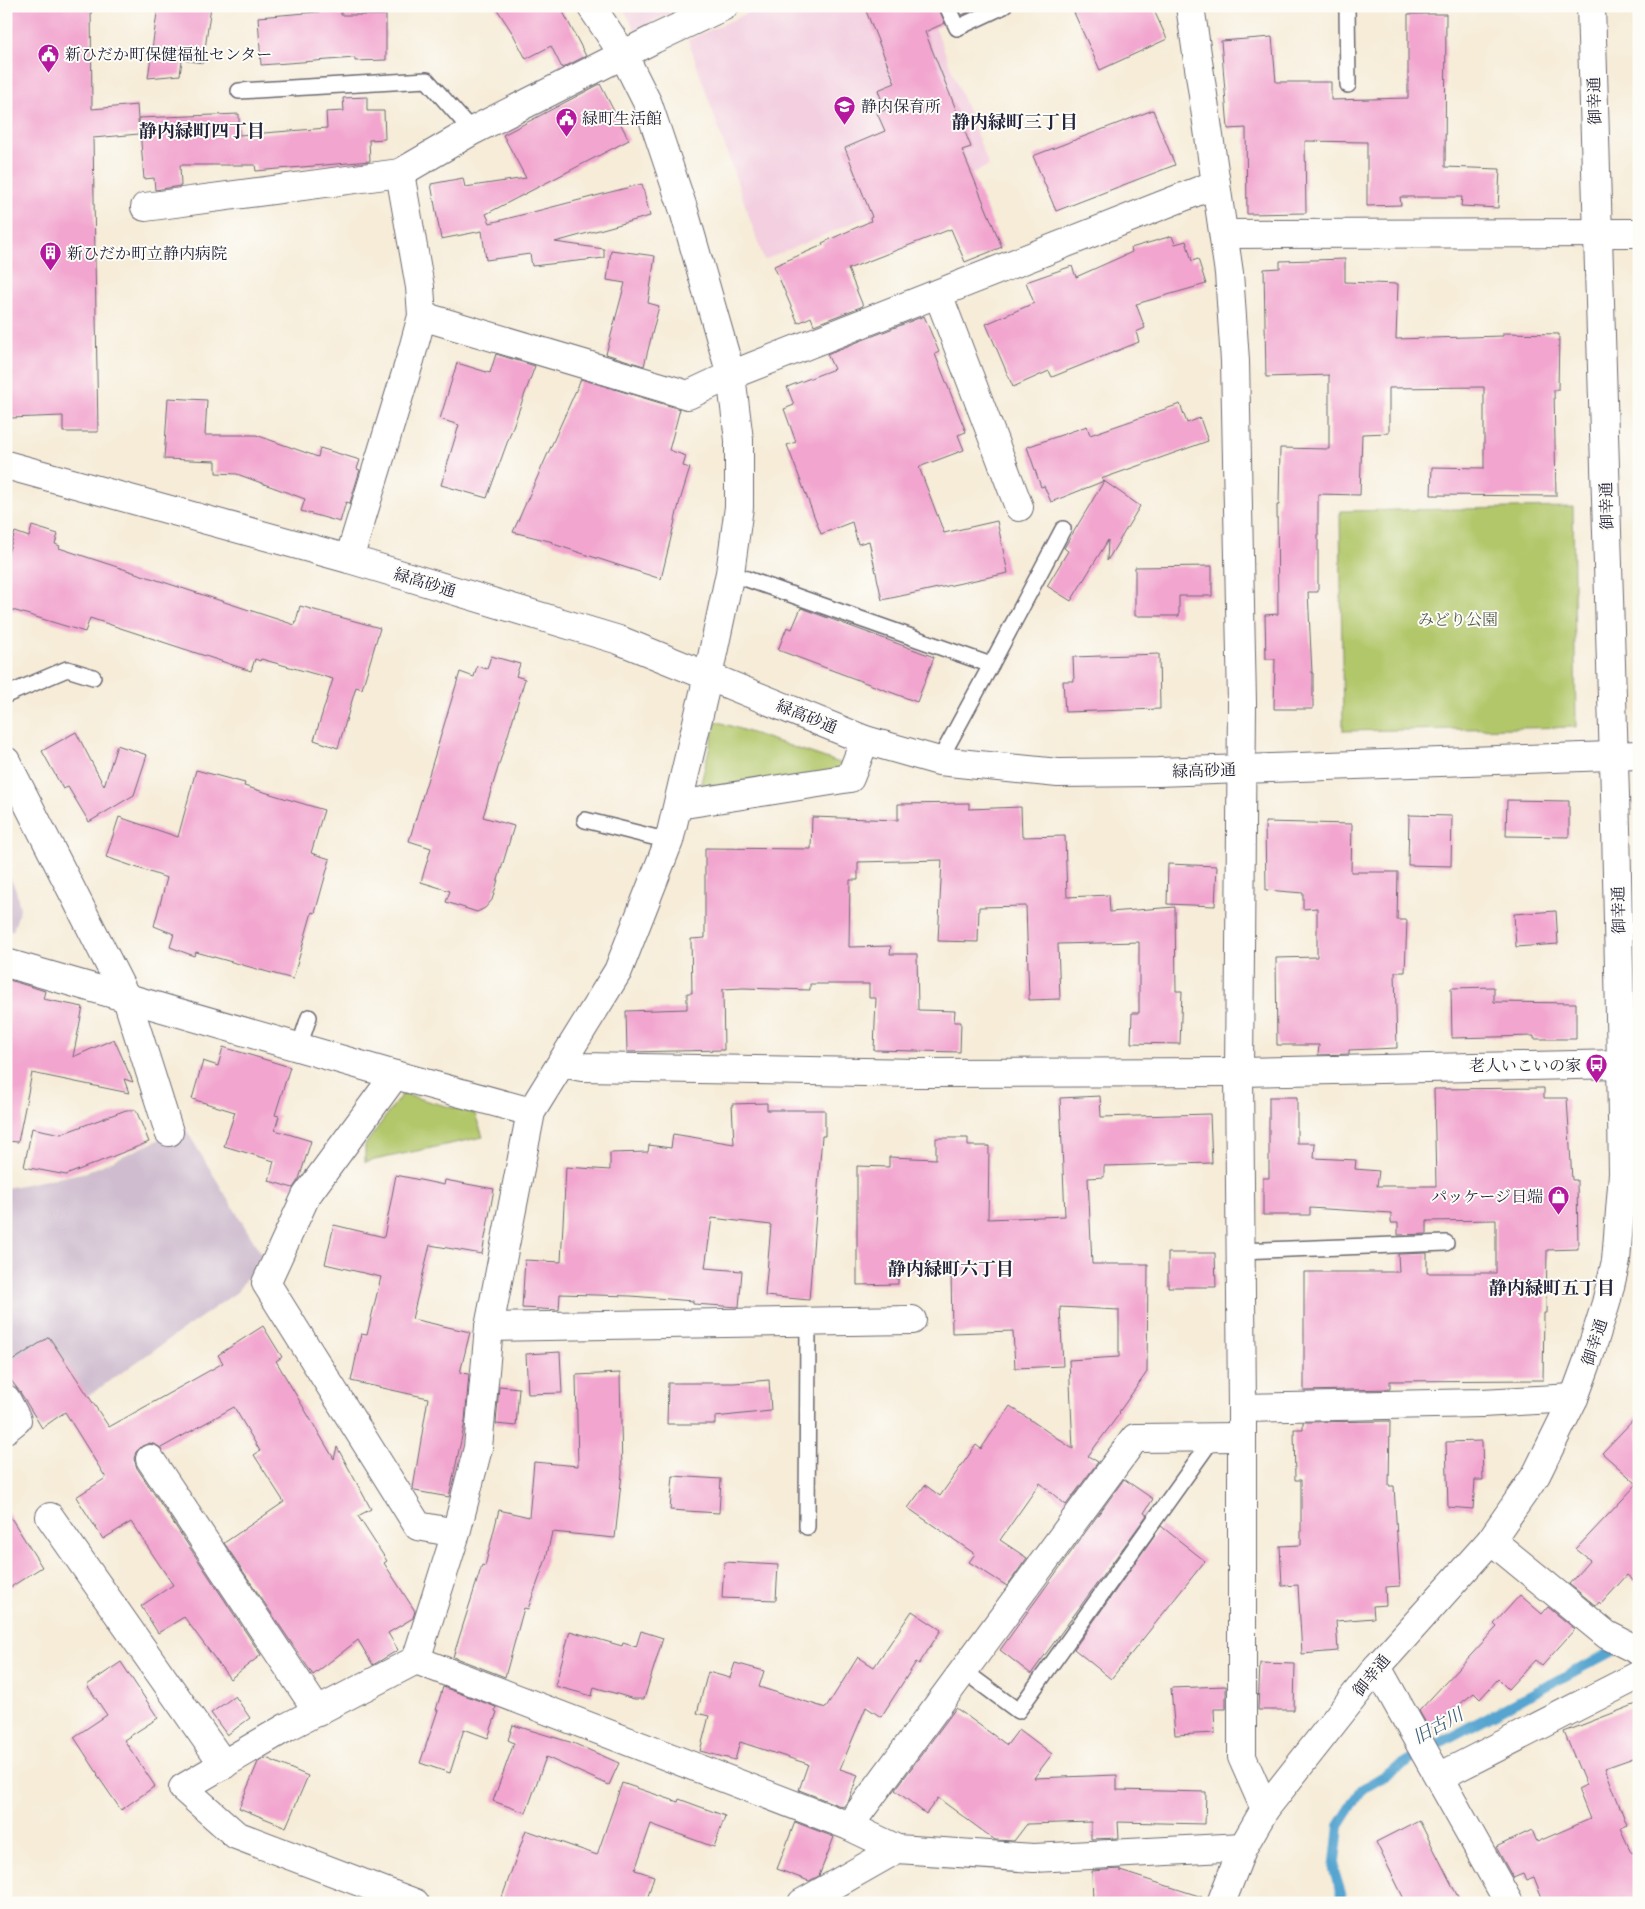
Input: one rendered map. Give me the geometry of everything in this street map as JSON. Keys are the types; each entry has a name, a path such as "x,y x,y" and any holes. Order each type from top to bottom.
{"street":[{"path":"415,1903 236,1835 184,1788 287,1727 416,1660 456,1533 478,1448 489,1328 531,1112 618,971 669,841 708,676 730,573 739,507 739,440 731,375 684,211 651,113 623,54 591,6"},
{"path":"145,207 400,173 472,131 623,54 724,6"},
{"path":"1190,6 1229,273 1235,361 1242,768 1239,1072 1242,1408 1242,1757 1265,1809"},
{"name":"御幸通","path":"1221,1903 1243,1847 1265,1809 1377,1667 1491,1540 1536,1475 1574,1398 1606,1303 1616,1261 1631,1173 1622,1064 1626,756 1598,233 1591,6"},
{"path":"348,560 422,316 420,287 400,173"},
{"path":"422,316 688,395 731,375 1216,184"},
{"path":"1224,234 1639,233"},
{"path":"938,294 1019,507"},
{"name":"緑高砂通","path":"6,465 348,560 619,640 865,740 939,761 1058,773 1158,772 1626,756"},
{"path":"678,805 850,778 865,740"},
{"path":"6,761 127,999 169,1132"},
{"path":"6,963 299,1048 531,1112"},
{"path":"562,1063 582,1066 908,1073 1239,1072 1622,1064"},
{"path":"395,1075 306,1196 266,1283 418,1526 456,1533"},
{"path":"489,1328 912,1320"},
{"path":"1242,1408 1482,1404 1574,1398"},
{"path":"6,1399 18,1420 6,1429"},
{"path":"849,1826 1135,1438 1242,1437"},
{"path":"150,1459 318,1712"},
{"path":"50,1517 224,1765"},
{"path":"1491,1540 1607,1636 1630,1647"},
{"path":"416,1660 849,1826 897,1849 1034,1858 1243,1847"},
{"path":"1377,1667 1509,1903"},
{"path":"1437,1773 1639,1675"},
{"path":"802,1903 897,1849"}],"lane":[{"path":"947,6 957,28 1004,6"},
{"path":"1347,6 1348,85"},
{"path":"239,91 427,80 472,131"},
{"path":"939,761 1063,529"},
{"path":"730,573 992,665"},
{"path":"6,695 67,669 93,677"},
{"path":"585,820 669,841"},
{"path":"299,1048 308,1017"},
{"path":"1240,1251 1446,1243"},
{"path":"807,1527 808,1322"},
{"path":"964,1671 1018,1711 1213,1438"}],"shaded area":[{"path":"622,6 686,6 635,30"},
{"name":"静内保育所","path":"763,6 927,6 989,166 764,260 688,40"},
{"path":"6,869 16,890 20,909 13,931 6,929"},
{"path":"185,1128 262,1255 237,1292 41,1429 6,1376 6,1188 87,1172"}],"green space":[{"name":"みどり公園","path":"1573,507 1576,727 1343,731 1340,511"},
{"path":"716,721 846,765 843,774 700,787"},
{"path":"402,1094 475,1114 483,1137 365,1162 365,1145"}],"building":[{"name":"新ひだか町立静内病院","path":"6,6 91,6 92,109 137,105 139,134 93,138 98,432 63,432 63,416 10,418 9,398 6,398"},
{"path":"158,6 211,6 203,63 182,60 180,75 148,78"},
{"path":"495,6 560,6 586,56 562,68 551,46 526,59"},
{"path":"864,6 938,6 945,23 925,32 971,147 962,150 1002,247 965,262 951,229 848,269 863,306 814,325 811,317 798,323 774,266 823,245 822,243 871,221 870,218 872,217 845,148 885,131 877,113 885,110 878,90 895,83"},
{"path":"957,6 981,6 962,15"},
{"path":"1071,6 1152,6 1167,39 1100,70"},
{"path":"341,10 341,15 386,15 386,60 355,61 355,58 261,65 258,17"},
{"path":"1408,14 1446,14 1445,167 1500,169 1498,208 1461,206 1462,197 1400,197 1401,205 1367,206 1367,142 1305,141 1306,213 1247,214 1246,128 1228,129 1221,41 1272,37 1276,82 1331,82 1331,100 1408,98"},
{"path":"600,84 629,140 486,214 490,223 642,184 650,216 555,242 604,249 604,258 532,266 530,254 486,260 482,231 441,239 431,184 463,178 465,187 526,178 503,135"},
{"path":"367,97 367,111 384,111 385,139 369,140 370,161 256,171 255,165 180,165 181,186 155,190 154,178 144,179 139,118 239,114 239,135 327,128 326,112 344,111 343,98"},
{"path":"1153,110 1175,165 1056,211 1033,156"},
{"path":"1172,236 1175,244 1186,241 1192,261 1198,259 1206,284 1136,304 1145,328 1136,332 1139,342 1052,377 1049,371 1013,387 986,324 1034,303 1026,282 1072,266 1076,277 1132,252 1131,248"},
{"path":"611,250 655,256 648,303 659,306 644,366 606,354 625,283 607,280"},
{"path":"1345,259 1345,282 1398,284 1396,339 1503,336 1503,333 1559,334 1558,390 1554,390 1556,496 1431,495 1432,467 1484,468 1484,387 1389,388 1389,433 1362,434 1360,495 1318,494 1318,592 1308,592 1313,673 1313,709 1274,709 1275,659 1266,659 1265,615 1278,614 1277,505 1279,505 1280,448 1329,449 1329,375 1266,377 1264,269 1280,268 1280,261"},
{"path":"924,316 939,352 935,354 966,432 958,435 964,450 919,467 944,533 997,521 1008,573 882,600 869,541 858,544 852,522 821,534 787,445 796,442 784,409 794,405 787,387 834,369 827,354"},
{"path":"496,354 535,366 487,498 441,485 459,425 440,419 457,363 490,373"},
{"path":"581,379 680,409 669,450 686,456 683,466 690,468 679,504 661,579 553,544 553,542 513,532"},
{"path":"168,398 207,400 205,435 256,435 318,457 320,448 360,460 357,469 360,470 350,503 346,502 340,522 301,511 305,499 237,474 216,473 216,461 164,459"},
{"path":"1180,404 1187,423 1200,418 1208,441 1101,479 1104,481 1051,502 1044,486 1041,487 1027,447 1087,426 1090,435"},
{"path":"1104,481 1140,506 1107,561 1108,540 1071,601 1047,586 1068,551 1064,548"},
{"path":"32,526 58,534 55,544 60,546 59,548 295,625 300,606 380,628 362,689 356,687 338,748 314,740 333,679 261,659 260,661 255,659 251,671 90,618 85,632 6,608 6,559 15,532 29,537"},
{"path":"1212,566 1212,596 1179,596 1179,616 1135,616 1135,567"},
{"path":"801,608 934,657 917,702 778,650 787,627 792,629"},
{"path":"1159,654 1160,709 1065,712 1063,681 1074,681 1073,657"},
{"path":"491,656 520,664 516,676 525,679 483,817 514,826 492,900 485,908 477,912 446,902 450,891 421,882 431,848 409,841 460,672 474,677 477,666 487,669"},
{"path":"76,732 104,786 117,745 147,755 134,795 89,822 68,787 63,789 42,751"},
{"path":"196,770 245,783 244,786 324,810 311,853 330,859 315,913 312,912 293,979 196,952 194,956 170,947 174,934 154,926 167,878 106,857 119,817 178,837"},
{"path":"1507,800 1569,801 1569,837 1506,836"},
{"path":"969,803 969,809 1021,807 1022,837 1065,836 1067,897 1109,895 1110,912 1175,907 1176,991 1182,991 1180,1044 1131,1043 1132,1013 1139,1013 1139,942 1058,944 1060,999 1029,1000 1026,906 979,907 978,942 938,941 942,860 858,862 858,880 850,880 849,947 891,946 890,954 917,954 918,1010 955,1011 954,1022 961,1022 960,1052 874,1050 876,998 869,998 869,984 810,984 810,990 723,989 724,1050 627,1052 626,1011 687,1009 687,993 692,993 691,939 705,938 705,848 811,849 812,817 898,820 898,804"},
{"path":"1409,815 1452,816 1451,866 1408,865"},
{"path":"1265,822 1352,824 1351,872 1398,872 1397,920 1407,920 1405,972 1395,972 1397,1048 1349,1050 1349,1054 1318,1055 1319,1045 1277,1045 1276,958 1317,957 1317,908 1303,909 1303,893 1266,890"},
{"path":"1168,864 1217,866 1215,906 1167,904"},
{"path":"1556,911 1558,944 1516,947 1514,914"},
{"path":"6,979 45,991 43,999 83,1007 73,1057 114,1039 133,1082 124,1079 129,1093 32,1073 18,1142 6,1141"},
{"path":"1494,987 1494,1002 1576,1003 1576,1039 1534,1039 1534,1036 1452,1038 1451,988"},
{"path":"223,1047 290,1067 275,1115 279,1116 275,1130 311,1141 299,1179 293,1188 269,1181 274,1161 224,1146 235,1112 192,1099 203,1061 218,1066"},
{"path":"1544,1088 1544,1098 1567,1098 1572,1180 1577,1180 1578,1249 1547,1250 1543,1380 1390,1381 1390,1389 1304,1391 1304,1272 1399,1272 1398,1254 1427,1253 1427,1273 1496,1273 1496,1220 1427,1221 1427,1234 1398,1235 1398,1223 1391,1223 1391,1213 1310,1208 1310,1215 1263,1215 1263,1178 1269,1178 1269,1097 1297,1097 1297,1143 1315,1143 1314,1158 1356,1160 1355,1169 1379,1171 1377,1186 1436,1186 1434,1089"},
{"path":"1100,1096 1101,1117 1210,1114 1212,1163 1104,1166 1104,1177 1088,1178 1092,1264 1148,1264 1147,1372 1088,1456 1098,1462 1066,1505 1040,1483 1000,1540 1027,1558 1007,1586 969,1562 975,1554 908,1508 925,1485 940,1496 976,1445 981,1449 1010,1406 1073,1449 1069,1360 1119,1357 1119,1310 1060,1307 1063,1366 1015,1368 1013,1331 952,1333 951,1270 898,1271 898,1284 857,1285 857,1166 889,1167 889,1157 936,1159 936,1138 968,1138 968,1146 989,1146 988,1219 1065,1216 1060,1098"},
{"path":"767,1103 767,1110 825,1110 825,1136 822,1136 809,1300 765,1296 771,1225 712,1218 705,1268 742,1271 739,1307 693,1304 693,1301 631,1296 560,1294 559,1310 522,1308 525,1260 561,1262 566,1167 610,1170 610,1153 648,1152 649,1145 671,1148 673,1134 734,1144 732,1104"},
{"path":"126,1110 136,1110 149,1142 66,1175 24,1167 32,1128 61,1134"},
{"path":"396,1175 444,1185 445,1180 494,1189 482,1254 430,1245 412,1319 470,1332 460,1373 469,1374 465,1422 449,1497 415,1491 413,1488 428,1398 351,1381 361,1334 367,1335 381,1277 325,1264 334,1225 384,1237"},
{"path":"1168,1253 1215,1253 1216,1287 1168,1287"},
{"path":"263,1326 282,1357 276,1361 334,1459 337,1447 371,1509 358,1516 387,1561 384,1563 415,1611 413,1618 388,1633 398,1650 373,1665 358,1640 313,1675 224,1543 284,1502 254,1455 260,1451 234,1407 161,1448 150,1443 142,1446 136,1452 134,1459 137,1468 261,1655 230,1679 184,1617 158,1633 141,1606 173,1585 131,1522 103,1539 76,1497 106,1478 65,1412 42,1428 20,1392 6,1374 6,1365 49,1337 109,1427 223,1363 218,1355"},
{"path":"560,1352 562,1393 528,1394 526,1354"},
{"path":"620,1373 622,1473 615,1538 552,1532 546,1559 528,1609 524,1608 505,1677 453,1657 482,1565 485,1566 499,1510 529,1517 534,1462 578,1466 576,1375"},
{"path":"769,1380 771,1411 715,1417 715,1424 667,1424 668,1383 734,1383"},
{"path":"499,1386 519,1388 516,1426 496,1424"},
{"path":"1639,1414 1639,1585 1627,1575 1601,1604 1599,1602 1596,1606 1569,1584 1590,1560 1576,1549 1637,1484 1602,1453"},
{"path":"1390,1421 1389,1486 1394,1486 1400,1586 1385,1587 1386,1605 1373,1606 1374,1618 1336,1621 1338,1651 1302,1654 1298,1585 1282,1586 1280,1546 1301,1545 1301,1480 1295,1480 1294,1429 1303,1429 1303,1422"},
{"path":"1482,1441 1483,1480 1475,1480 1473,1509 1448,1507 1446,1442"},
{"path":"673,1476 721,1479 719,1513 670,1510"},
{"path":"1124,1479 1153,1499 1144,1513 1147,1515 1031,1674 1000,1650"},
{"path":"6,1510 42,1567 6,1590"},
{"path":"1161,1526 1205,1561 1111,1679 1074,1649"},
{"path":"724,1562 778,1565 776,1600 722,1598"},
{"path":"1520,1595 1542,1614 1548,1607 1575,1629 1542,1666 1535,1660 1508,1689 1498,1679 1480,1699 1474,1693 1429,1728 1419,1711 1497,1627 1494,1624"},
{"path":"912,1611 941,1630 919,1664 916,1662 881,1717 866,1707 840,1769 858,1775 849,1800 843,1807 799,1790 808,1764 740,1742 735,1760 700,1751 709,1716 697,1713 708,1672 730,1678 735,1663 764,1671 759,1687 826,1708 858,1657 874,1667"},
{"path":"570,1631 622,1646 623,1643 636,1647 641,1631 663,1638 644,1699 634,1699 594,1687 592,1696 555,1686"},
{"path":"121,1662 158,1718 124,1740 155,1786 121,1810 74,1737 107,1715 87,1685"},
{"path":"1260,1663 1295,1664 1294,1710 1258,1710"},
{"path":"1226,1686 1226,1709 1214,1709 1215,1733 1175,1735 1171,1688"},
{"path":"443,1687 496,1707 495,1711 497,1712 488,1738 464,1729 450,1773 420,1763 438,1710 436,1710"},
{"path":"235,1696 250,1718 227,1735 211,1713"},
{"path":"1639,1703 1639,1756 1605,1768 1627,1825 1620,1828 1631,1852 1639,1848 1639,1895 1622,1903 1544,1903 1534,1877 1526,1880 1523,1874 1513,1878 1496,1847 1532,1830 1537,1842 1590,1819 1578,1789 1586,1785 1564,1732"},
{"path":"956,1708 1007,1745 1019,1729 1052,1754 1034,1778 1117,1775 1117,1790 1206,1792 1205,1824 1118,1822 1119,1838 1091,1839 1091,1822 1027,1824 1014,1841 995,1840 938,1798 926,1814 895,1790"},
{"path":"513,1725 573,1743 619,1763 609,1785 546,1757 526,1813 493,1801 514,1743 508,1740"},
{"path":"266,1758 308,1776 286,1827 239,1808 258,1762"},
{"path":"622,1783 678,1802 679,1799 725,1816 714,1847 651,1824 635,1870 654,1876 646,1903 500,1903 526,1830 597,1855"},
{"path":"1419,1820 1461,1903 1406,1903 1376,1842"},
{"path":"795,1822 834,1837 819,1876 809,1881 777,1869"},
{"path":"1120,1869 1120,1871 1202,1897 1201,1903 1093,1903 1092,1871"}],"waterway":[{"name":"旧古川","path":"1344,1903 1334,1871 1339,1826 1362,1789 1441,1742 1622,1646"}],"place":[{"name":"新ひだか町保健福祉センター","path":"49,73"},
{"name":"静内保育所","path":"845,125"},
{"name":"緑町生活館","path":"566,137"},
{"name":"新ひだか町立静内病院","path":"51,272"},
{"name":"老人いこいの家","path":"1597,1084"},
{"name":"パッケージ日端","path":"1559,1215"}],"district":[{"name":"静内緑町三丁目","path":"1015,122"},
{"name":"静内緑町四丁目","path":"202,131"},
{"name":"静内緑町六丁目","path":"951,1269"},
{"name":"静内緑町五丁目","path":"1552,1288"}]}
